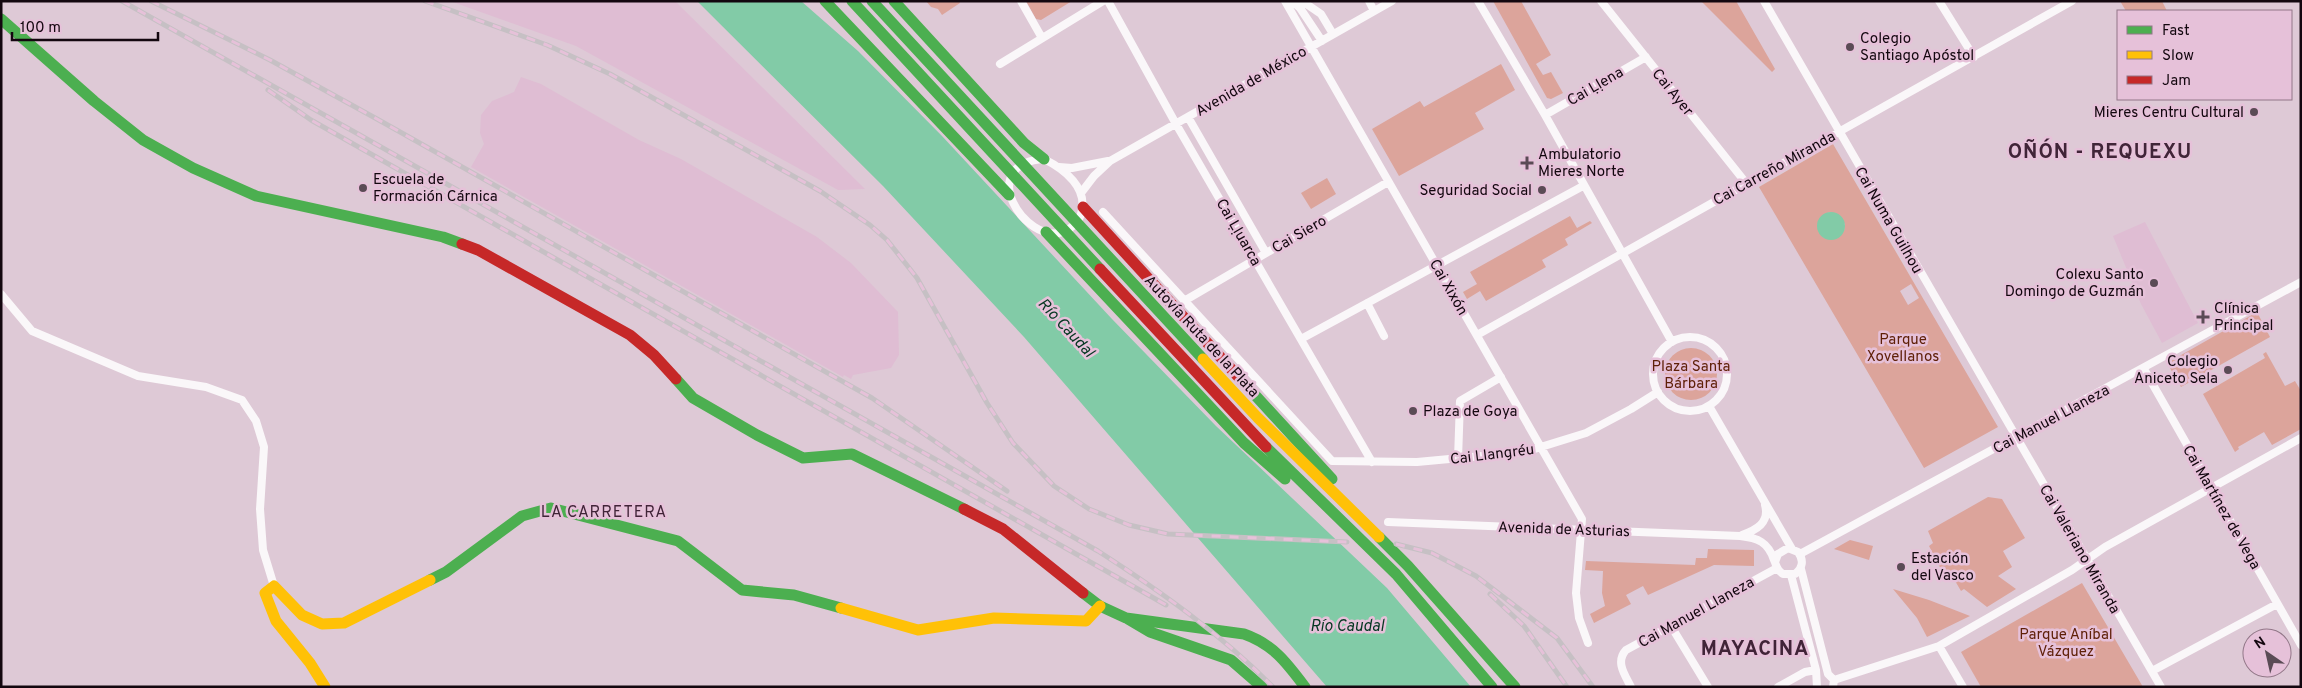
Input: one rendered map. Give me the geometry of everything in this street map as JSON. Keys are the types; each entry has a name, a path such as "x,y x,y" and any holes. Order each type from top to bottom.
{"main road":[{"path":"825,1 1009,195"},
{"name":"Autovía Ruta de la Plata","path":"852,1 1250,431 1396,574 1492,687"},
{"name":"Autovía Ruta de la Plata","path":"872,1 1258,418 1408,566 1515,687"},
{"path":"894,1 1024,143 1044,159"},
{"path":"1,19 94,101 143,140 193,168 256,196 443,238 478,250 630,335 654,355 693,398 725,416 803,458 852,454 1003,529 1100,606 1126,618 1142,630 1226,657 1240,666 1262,687"},
{"path":"1083,207 1331,479 1352,510"},
{"path":"1046,232 1244,442 1343,532 1396,574"},
{"path":"326,687 310,663 276,621 265,593 274,586 302,614 322,624 344,623 446,572 522,516 551,508 678,541 742,590 794,595 918,630 994,618 1086,621 1100,606"},
{"path":"1126,618 1244,634 1262,640 1278,651 1305,687"}],"street":[{"path":"1021,1 1042,38"},
{"path":"1000,64 1103,1"},
{"name":"Cai Ḷḷuarca","path":"1108,1 1176,124 1372,462"},
{"name":"Cai Xixón","path":"1285,1 1310,48 1333,82 1388,182 1582,519 1576,593 1579,618 1588,643"},
{"path":"1292,1 1300,8 1322,41"},
{"path":"1302,1 1320,14 1334,34"},
{"path":"1369,1 1374,11"},
{"name":"Avenida de México","path":"1081,193 1094,176 1110,161 1392,1"},
{"path":"1478,1 1545,115 1583,186 1672,342"},
{"name":"Cai Ayer","path":"1601,1 1746,184"},
{"name":"Cai Numa Guilhou","path":"1764,1 2015,438"},
{"path":"1940,1 1974,57"},
{"name":"Cai Carreño Miranda","path":"1477,335 2071,1"},
{"name":"Cai Ḷḷena","path":"1545,115 1646,58"},
{"path":"1188,117 1266,253"},
{"path":"1044,159 1059,168 1075,183 1081,193 1083,207 1079,220 1062,233 1046,232 1032,225 1016,209 1009,195 1009,178 1017,168 1028,160 1044,159"},
{"name":"Avenida de México","path":"1059,168 1072,168 1110,161"},
{"name":"Cai Siero","path":"1184,301 1388,182"},
{"path":"1301,339 1583,186"},
{"path":"1102,212 1184,301"},
{"name":"Cai Manuel Llaneza","path":"1800,554 2144,369 2301,282"},
{"path":"1,294 32,330 138,376 206,388 242,400 256,421 264,447 260,509 263,550 274,586"},
{"name":"Cai Llangréu","path":"1184,301 1332,461 1372,462 1458,459 1502,455 1542,448 1586,433 1658,392"},
{"path":"1367,303 1384,336"},
{"path":"1693,338 1704,340 1714,346 1722,355 1726,365 1727,377 1724,389 1709,406 1698,410 1681,410 1665,401 1658,392 1654,381 1657,360 1663,350 1672,342 1693,338"},
{"name":"Cai Martínez de Vega","path":"2144,369 2301,645"},
{"path":"1458,459 1460,401 1501,377"},
{"path":"1709,406 1792,549 1800,554 1801,569 1832,680"},
{"name":"Cai Valeriano Miranda","path":"2015,438 2161,687"},
{"path":"1778,687 1805,672 1832,680 1939,646 2072,570 2086,559 2300,440"},
{"path":"1740,536 1761,526 1766,518 1763,500"},
{"name":"Avenida de Asturias","path":"1388,522 1740,536 1756,538 1764,542 1776,565"},
{"path":"1792,549 1780,551 1776,565 1783,574 1791,576 1801,569"},
{"name":"Cai Manuel Llaneza","path":"1631,687 1620,660 1626,650 1776,565"},
{"path":"1791,576 1817,674 1816,687"},
{"path":"2152,671 2278,604"},
{"path":"1671,626 1708,687"},
{"path":"1939,646 1963,687"}],"shaded area":[{"path":"450,1 675,1 865,189 838,190 576,46"},
{"path":"521,77 541,84 639,140 681,159 817,237 851,263 898,312 899,355 891,368 853,375 851,379 844,375 843,377 471,167 484,144 480,133 481,115 492,101 514,92"},
{"name":"Colexu Santo Domingo de Guzmán","path":"2145,222 2198,323 2162,343 2141,304 2113,236"}],"green space":[{"path":"926,1 959,1 960,3 942,15 938,9 931,7"},
{"path":"1026,1 1072,1 1041,20 1036,19"},
{"path":"1493,1 1521,1 1551,55 1536,64 1543,75 1551,72 1563,93 1551,99 1547,98"},
{"path":"1701,1 1736,1 1775,69 1772,72"},
{"path":"2120,1 2162,1 2166,10 2125,10"},
{"path":"1501,64 1515,90 1475,113 1484,129 1399,176 1372,129 1420,101 1424,107"},
{"name":"Parque Xovellanos","path":"1833,144 1998,427 1924,468 1759,187","holes":["1831,212 1845,224 1844,231 1824,238 1818,231 1818,223 1822,216","1911,284 1919,298 1908,305 1900,291"]},
{"path":"1327,178 1336,194 1311,209 1301,193"},
{"path":"1570,216 1577,228 1590,221 1592,223 1565,239 1568,245 1542,260 1546,267 1486,301 1480,291 1467,299 1463,292 1477,284 1470,272"},
{"path":"2257,312 2270,337 2181,387 2167,363"},
{"name":"Plaza Santa Bárbara","path":"1691,348 1705,352 1713,360 1717,374 1713,388 1705,396 1691,400 1677,396 1669,388 1665,374 1669,360 1677,352"},
{"path":"2266,352 2285,386 2295,381 2301,391 2301,429 2272,445 2264,432 2238,447 2239,449 2235,452 2203,394 2265,358 2263,354"},
{"path":"1988,497 2002,499 2025,538 2003,551 2012,567 1998,576 2016,589 1987,607 1964,589 1961,591 1951,574 1945,577 1929,546 1933,543 1928,531"},
{"path":"1850,540 1873,546 1869,560 1834,549"},
{"path":"1708,549 1754,550 1754,566 1714,565 1648,595 1643,586 1626,595 1631,604 1594,623 1590,614 1605,606 1602,593 1603,571 1585,570 1586,561 1695,565 1696,558 1707,558"},
{"name":"Parque Aníbal Vázquez","path":"2082,583 2143,687 1981,687 1961,652"},
{"path":"1893,589 1929,600 1970,616 1927,637 1917,618"}],"water":[{"name":"Río Caudal","path":"697,1 801,1 858,51 942,136 1112,319 1216,426 1387,588 1471,687 1327,687 1024,337 883,186"},
{"path":"1831,212 1841,216 1845,226 1841,236 1831,240 1821,236 1817,226 1821,216"}],"railway":[{"path":"122,1 1098,551 1211,631 1273,687"},
{"path":"151,1 270,60 872,398 1007,491"},
{"path":"425,1 547,45 610,74 820,191 870,225 887,240 917,278 987,403 1013,443 1054,486 1089,509 1129,525 1168,534 1347,542"},
{"path":"268,90 311,120 1166,605"},
{"path":"1396,544 1432,553 1476,576 1557,638 1593,687"},
{"path":"1490,594 1524,626 1567,687"}],"traffic: fast":[{"path":"825,1 1009,195"},
{"path":"852,1 1100,269"},
{"path":"872,1 1203,359"},
{"path":"894,1 1024,143 1044,159"},
{"path":"1,19 94,101 143,140 193,168 256,196 443,237 462,244"},
{"path":"1046,232 1244,443 1285,479"},
{"path":"676,379 693,398 757,435 803,458 852,454 964,509"},
{"path":"1244,383 1332,479"},
{"path":"1266,447 1396,574 1492,687"},
{"path":"430,580 446,572 522,516 551,508 678,541 742,590 794,595 841,608"},
{"path":"1379,537 1408,566 1515,687"},
{"path":"1083,593 1100,606 1126,618 1244,634 1254,638 1279,655 1305,687"},
{"path":"1128,619 1150,632 1231,660 1262,687"}],"traffic: slow":[{"path":"1203,359 1258,418 1379,537"},
{"path":"325,687 310,663 276,621 265,593 274,586 302,615 322,624 344,623 430,580"},
{"path":"841,608 918,630 994,618 1086,621 1100,606"}],"traffic: jam":[{"path":"1083,207 1244,383"},
{"path":"462,244 478,250 630,335 654,355 676,379"},
{"path":"1100,269 1266,447"},
{"path":"964,509 1003,529 1083,593"}],"place":[{"name":"Colegio Santiago Apóstol","path":"1850,47"},
{"name":"Mieres Centru Cultural","path":"2254,112"},
{"name":"Ambulatorio Mieres Norte","path":"1527,163"},
{"name":"Escuela de Formación Cárnica","path":"363,188"},
{"name":"Seguridad Social","path":"1542,190"},
{"name":"Colexu Santo Domingo de Guzmán","path":"2154,283"},
{"name":"Clínica Principal","path":"2203,317"},
{"name":"Colegio Aniceto Sela","path":"2228,370"},
{"name":"Plaza de Goya","path":"1413,411"},
{"name":"Estación del Vasco","path":"1901,567"}],"district":[{"name":"OÑÓN - REQUEXU","path":"2100,151"},
{"name":"LA CARRETERA","path":"604,511"},
{"name":"MAYACINA","path":"1755,648"}]}
